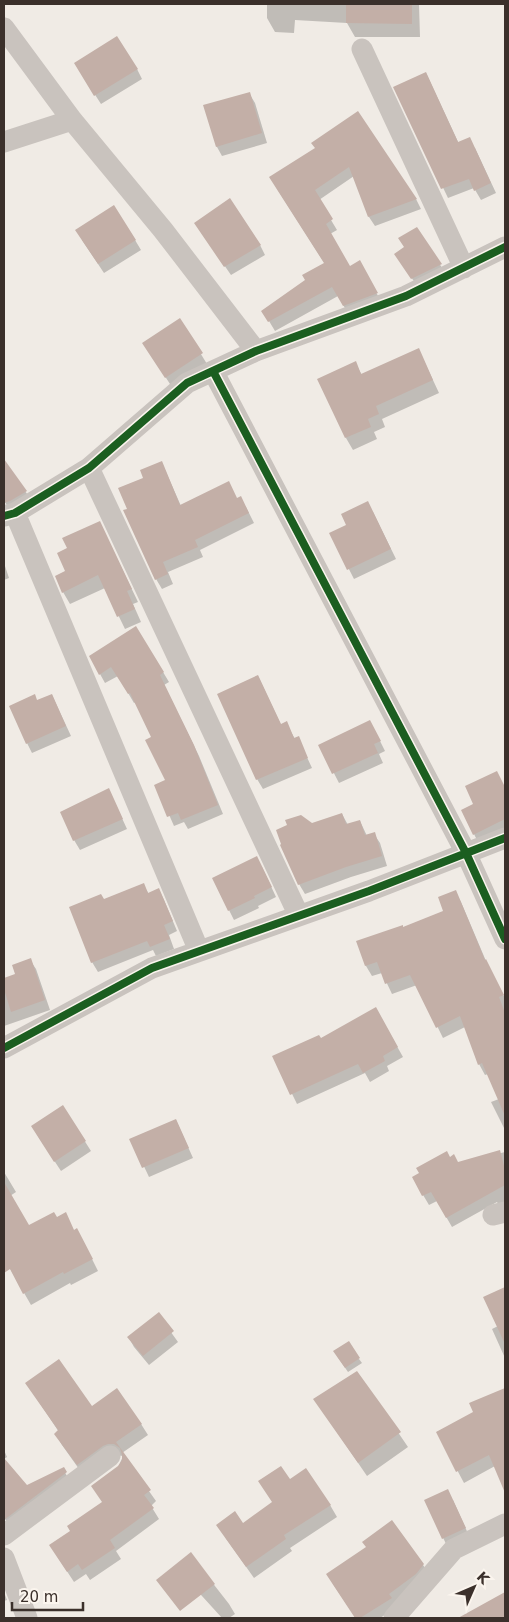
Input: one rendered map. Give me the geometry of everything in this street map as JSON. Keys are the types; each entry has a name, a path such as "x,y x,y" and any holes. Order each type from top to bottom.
{"street":[{"path":"4,28 72,120 162,230 256,351"},
{"path":"362,49 464,268"},
{"path":"4,142 72,120"},
{"path":"199,952 9,515 89,468 187,383 256,351 406,296 505,247"},
{"path":"213,371 466,853 505,939"},
{"path":"89,468 299,916"},
{"path":"4,1048 152,968 369,891 505,838"},
{"path":"4,1535 110,1456"},
{"path":"394,1618 454,1549 505,1524"},
{"path":"4,1558 27,1618"}],"building":[{"path":"346,4 412,4 412,24 346,23"},
{"path":"117,36 138,69 94,96 74,63"},
{"path":"426,72 458,142 470,137 491,183 474,191 469,179 441,189 393,87"},
{"path":"250,92 262,133 216,147 203,105"},
{"path":"358,111 417,199 368,217 349,167 315,190 333,219 326,224 350,266 360,260 378,293 343,306 332,287 268,322 261,311 305,280 302,275 324,263 269,177 315,148 311,143"},
{"path":"230,198 261,245 224,267 194,223"},
{"path":"114,205 136,240 98,264 75,230"},
{"path":"417,227 442,264 411,279 394,254 404,247 398,238"},
{"path":"180,318 203,353 165,378 142,343"},
{"path":"419,348 433,380 376,406 379,414 368,419 371,427 345,438 317,379 356,361 361,374"},
{"path":"4,459 27,491 4,503"},
{"path":"162,461 180,505 229,481 237,498 241,496 249,513 195,540 198,547 163,562 168,574 155,580 123,510 127,509 118,488 143,478 140,470"},
{"path":"368,501 391,549 347,570 329,533 346,525 341,514"},
{"path":"100,521 132,589 127,591 135,609 117,617 98,575 62,593 55,576 65,571 57,553 67,548 62,538"},
{"path":"136,626 164,672 160,675 194,745 218,805 181,820 178,813 167,817 154,785 165,780 145,740 151,737 130,693 128,694 111,667 99,675 89,656"},
{"path":"258,675 281,724 287,721 294,738 299,736 308,758 256,780 217,694"},
{"path":"35,694 37,700 52,694 66,726 26,744 9,706"},
{"path":"370,720 381,741 374,744 378,753 332,774 318,745"},
{"path":"497,771 505,787 505,819 473,835 461,810 473,804 465,786"},
{"path":"109,788 123,819 73,841 60,812"},
{"path":"342,813 346,824 360,820 365,835 375,832 382,856 298,885 280,845 276,830 287,825 285,820 301,815 312,823"},
{"path":"257,856 272,887 254,896 255,898 228,911 212,878"},
{"path":"144,883 148,893 159,888 173,921 164,925 170,939 150,947 147,941 91,963 69,907 101,894 104,899"},
{"path":"456,890 485,960 504,995 499,997 505,1013 505,1116 482,1063 478,1065 460,1016 436,1028 410,975 385,984 377,962 365,966 356,941 403,925 403,927 443,911 438,897"},
{"path":"31,958 45,1000 11,1012 4,989 4,978 15,974 12,965"},
{"path":"376,1007 398,1047 383,1056 385,1061 363,1073 358,1064 290,1095 272,1056 319,1035 321,1038"},
{"path":"63,1105 86,1141 54,1162 31,1126"},
{"path":"176,1119 189,1148 142,1168 129,1139"},
{"path":"500,1150 505,1170 505,1185 446,1218 431,1192 422,1196 412,1177 419,1173 416,1168 447,1151 450,1157 454,1154 458,1162"},
{"path":"4,1182 29,1225 54,1212 57,1217 66,1212 74,1230 77,1228 93,1259 64,1274 63,1272 23,1294 10,1269 4,1273"},
{"path":"505,1287 505,1344 483,1297"},
{"path":"159,1312 174,1331 143,1356 127,1337"},
{"path":"349,1341 360,1358 345,1368 333,1351"},
{"path":"59,1359 92,1406 117,1388 142,1424 116,1442 151,1490 144,1495 154,1508 110,1540 115,1548 82,1570 78,1564 67,1572 49,1545 70,1531 67,1526 102,1502 91,1486 118,1466 122,1460 122,1455 120,1448 114,1444 108,1444 77,1465 54,1434 58,1430 25,1383"},
{"path":"357,1371 401,1432 358,1463 313,1399"},
{"path":"505,1388 505,1493 489,1455 456,1472 436,1432 473,1412 469,1403"},
{"path":"4,1458 27,1485 64,1467 67,1472 4,1520"},
{"path":"281,1466 290,1479 306,1468 331,1505 284,1535 286,1539 246,1567 216,1525 235,1511 243,1523 272,1502 258,1481"},
{"path":"448,1489 466,1528 442,1539 424,1500"},
{"path":"392,1520 424,1564 416,1574 389,1594 392,1598 360,1618 355,1618 326,1574 366,1547 362,1542"},
{"path":"191,1552 215,1584 180,1611 156,1580"},
{"path":"505,1592 505,1618 458,1618"}],"cycle path":[{"path":"4,516 15,513 89,468 187,383 256,351 406,296 505,247"},
{"path":"213,371 466,853 505,939"},
{"path":"4,1048 152,968 369,891 505,838"}]}
